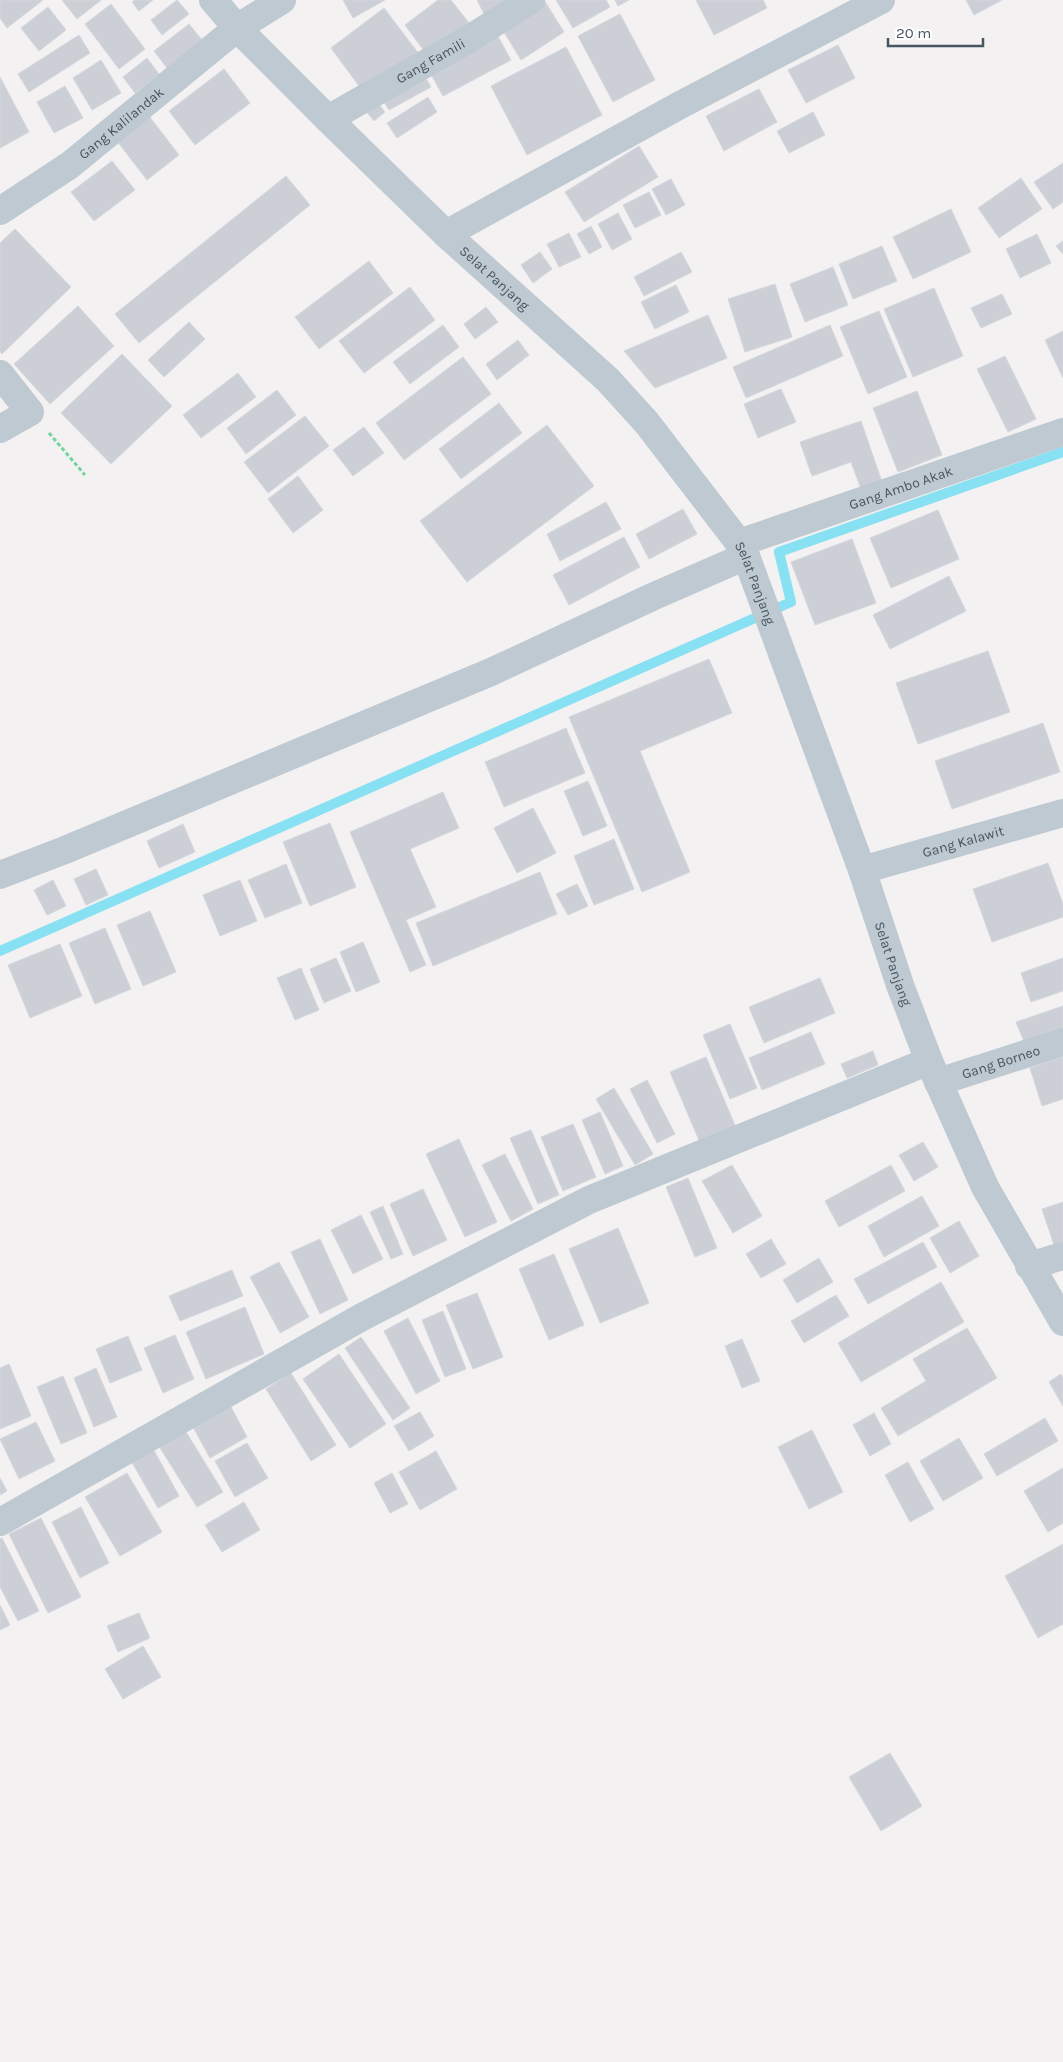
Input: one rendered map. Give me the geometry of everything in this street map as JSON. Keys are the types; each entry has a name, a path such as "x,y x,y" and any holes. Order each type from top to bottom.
{"street":[{"name":"Selat Panjang","path":"213,0 328,119 446,234 608,380 647,423 743,549 862,870 900,985 934,1071 985,1187 1063,1322"},
{"name":"Gang Kalilandak","path":"0,211 70,165 238,28 282,0"},
{"name":"Gang Famili","path":"328,119 469,39 532,0"},
{"path":"446,234 682,104 881,0"},
{"path":"0,374 30,412 0,429"},
{"name":"Gang Ambo Akak","path":"0,875 75,846 482,676 652,597 743,549 1063,432"},
{"name":"Gang Kalawit","path":"862,870 1063,813"},
{"name":"Gang Borneo","path":"0,1522 362,1317 589,1200 934,1071 1063,1042"},
{"path":"1029,1266 1063,1256"}],"path":[{"path":"30,412 85,475"}],"building":[{"path":"0,0 43,0 7,28 0,18"},
{"path":"62,0 101,0 77,19"},
{"path":"135,0 153,0 139,11 132,2"},
{"path":"177,0 189,14 162,35 151,20"},
{"path":"343,0 385,0 353,18"},
{"path":"438,0 451,0 469,23 427,55 405,25"},
{"path":"477,0 512,0 484,14"},
{"path":"544,0 564,32 521,60 499,24"},
{"path":"556,0 606,0 610,7 573,28"},
{"path":"615,0 629,0 618,6"},
{"path":"696,0 763,0 767,8 714,35"},
{"path":"966,0 1002,0 974,15"},
{"path":"111,4 145,49 119,69 85,24"},
{"path":"48,7 66,30 39,51 21,28"},
{"path":"384,8 419,54 365,94 331,48"},
{"path":"620,14 655,80 613,102 578,36"},
{"path":"189,24 202,40 167,68 154,51"},
{"path":"494,29 511,60 443,96 426,65"},
{"path":"79,35 90,53 29,92 18,74"},
{"path":"838,45 855,78 806,103 788,70"},
{"path":"566,47 602,115 527,155 491,86"},
{"path":"147,58 159,74 135,93 123,77"},
{"path":"101,60 121,93 92,110 73,78"},
{"path":"224,69 250,103 195,145 169,111"},
{"path":"421,70 431,87 389,110 379,94"},
{"path":"0,77 29,132 0,148"},
{"path":"65,86 83,118 54,133 37,102"},
{"path":"759,89 777,122 724,151 706,116"},
{"path":"428,97 437,112 397,138 387,123"},
{"path":"374,98 385,112 374,121 362,106"},
{"path":"813,112 825,135 789,153 777,131"},
{"path":"149,116 179,155 147,180 117,141"},
{"path":"639,146 658,177 584,222 565,192"},
{"path":"112,161 135,190 94,221 71,192"},
{"path":"1063,163 1063,202 1053,209 1034,182"},
{"path":"286,176 310,205 139,343 115,314"},
{"path":"1021,178 1042,209 999,238 978,208"},
{"path":"671,179 685,205 666,215 652,189"},
{"path":"649,192 661,215 635,228 623,205"},
{"path":"951,209 971,252 913,279 893,237"},
{"path":"618,213 632,239 612,250 598,224"},
{"path":"591,226 602,247 589,254 577,234"},
{"path":"15,229 71,287 2,354 0,352 0,243"},
{"path":"569,233 581,257 559,267 547,244"},
{"path":"1037,234 1051,263 1020,278 1006,249"},
{"path":"1063,241 1063,254 1056,246"},
{"path":"882,246 897,281 853,299 839,264"},
{"path":"540,252 552,269 533,283 521,265"},
{"path":"681,252 692,272 644,296 634,277"},
{"path":"369,261 393,293 319,349 295,317"},
{"path":"833,267 848,305 805,322 790,284"},
{"path":"775,284 792,337 745,352 728,299"},
{"path":"676,285 689,312 655,329 641,302"},
{"path":"410,287 435,320 364,373 339,341"},
{"path":"934,288 963,356 913,377 884,309"},
{"path":"1002,294 1012,314 981,328 971,308"},
{"path":"78,306 114,346 50,404 14,364"},
{"path":"486,307 498,322 475,339 464,324"},
{"path":"879,311 907,377 868,394 840,327"},
{"path":"708,315 727,358 655,388 624,351"},
{"path":"189,322 205,339 164,377 148,360"},
{"path":"443,325 459,347 410,384 393,362"},
{"path":"830,325 843,356 746,398 733,367"},
{"path":"1063,331 1063,378 1045,340"},
{"path":"518,340 529,355 497,380 486,364"},
{"path":"122,354 172,406 111,464 61,413"},
{"path":"1005,356 1036,419 1008,432 977,369"},
{"path":"463,357 491,394 404,460 376,423"},
{"path":"238,373 256,397 201,438 183,415"},
{"path":"781,389 796,422 758,438 744,404"},
{"path":"277,390 296,415 246,454 227,428"},
{"path":"917,391 942,455 898,472 873,408"},
{"path":"499,403 522,433 461,479 439,449"},
{"path":"305,416 329,446 268,493 244,462"},
{"path":"861,421 882,482 861,489 851,462 812,476 800,442"},
{"path":"547,425 594,486 467,582 420,521"},
{"path":"364,427 384,453 353,476 333,450"},
{"path":"298,476 323,510 293,533 268,499"},
{"path":"606,502 621,529 560,561 547,534"},
{"path":"683,509 697,534 649,559 636,534"},
{"path":"938,510 959,559 891,588 870,538"},
{"path":"624,537 640,567 569,605 553,575"},
{"path":"852,539 876,603 815,625 791,562"},
{"path":"949,576 966,611 890,649 873,615"},
{"path":"988,651 1010,712 918,744 896,683"},
{"path":"709,659 732,713 640,751 690,872 642,892 569,717"},
{"path":"1043,723 1060,772 952,809 935,761"},
{"path":"566,728 585,773 504,807 485,762"},
{"path":"588,781 607,826 583,836 564,791"},
{"path":"443,792 459,828 410,849 436,907 406,920 426,965 410,972 350,832"},
{"path":"533,808 556,853 517,873 494,828"},
{"path":"330,823 356,887 310,906 283,842"},
{"path":"183,824 195,852 159,868 147,841"},
{"path":"614,839 634,889 594,905 574,856"},
{"path":"1048,863 1063,904 1063,917 992,942 973,889"},
{"path":"286,864 302,903 265,918 248,880"},
{"path":"96,869 108,895 86,905 74,879"},
{"path":"540,872 557,914 433,966 416,923"},
{"path":"53,880 66,906 47,915 34,890"},
{"path":"240,880 257,921 220,936 203,895"},
{"path":"577,884 588,906 568,915 556,894"},
{"path":"150,911 176,972 143,986 117,925"},
{"path":"105,928 131,989 95,1004 69,943"},
{"path":"363,942 380,982 356,992 340,952"},
{"path":"60,944 82,996 30,1018 8,965"},
{"path":"336,958 351,991 324,1003 310,969"},
{"path":"1063,958 1063,991 1031,1002 1021,973"},
{"path":"301,968 319,1010 295,1020 277,978"},
{"path":"820,978 835,1013 764,1043 749,1007"},
{"path":"1063,1006 1063,1030 1025,1044 1016,1022"},
{"path":"730,1024 757,1088 730,1099 703,1035"},
{"path":"811,1032 825,1064 762,1090 749,1058"},
{"path":"873,1051 878,1065 847,1078 841,1064"},
{"path":"706,1057 737,1130 701,1145 670,1072"},
{"path":"1063,1057 1063,1099 1042,1106 1030,1068"},
{"path":"647,1080 675,1134 657,1143 630,1089"},
{"path":"614,1088 653,1154 635,1165 596,1099"},
{"path":"600,1112 623,1166 605,1174 582,1120"},
{"path":"573,1124 596,1177 563,1191 541,1137"},
{"path":"531,1130 559,1195 538,1204 510,1138"},
{"path":"459,1139 497,1222 465,1237 426,1154"},
{"path":"923,1142 938,1167 914,1181 899,1155"},
{"path":"505,1154 533,1209 511,1221 482,1165"},
{"path":"732,1165 762,1216 733,1233 702,1181"},
{"path":"891,1165 905,1191 839,1227 825,1201"},
{"path":"688,1178 717,1248 695,1257 666,1187"},
{"path":"423,1189 447,1240 413,1256 390,1204"},
{"path":"922,1196 939,1226 884,1257 868,1226"},
{"path":"1063,1202 1063,1246 1055,1248 1042,1209"},
{"path":"383,1206 403,1254 391,1259 370,1212"},
{"path":"361,1215 383,1259 353,1274 331,1230"},
{"path":"959,1221 979,1256 950,1273 930,1238"},
{"path":"618,1228 649,1303 600,1323 569,1249"},
{"path":"320,1239 348,1300 320,1314 291,1252"},
{"path":"771,1239 786,1264 761,1278 746,1254"},
{"path":"923,1242 937,1267 868,1304 854,1279"},
{"path":"554,1254 584,1325 549,1340 519,1269"},
{"path":"819,1258 833,1282 797,1303 783,1280"},
{"path":"279,1262 309,1317 280,1333 250,1277"},
{"path":"232,1270 243,1296 180,1321 169,1296"},
{"path":"941,1282 964,1322 861,1382 838,1343"},
{"path":"477,1293 503,1357 473,1369 446,1305"},
{"path":"836,1295 849,1316 804,1343 791,1321"},
{"path":"245,1307 264,1354 206,1379 186,1332"},
{"path":"443,1311 466,1369 445,1377 422,1320"},
{"path":"408,1318 440,1381 416,1394 384,1331"},
{"path":"967,1328 997,1378 898,1436 881,1408 926,1381 913,1359"},
{"path":"175,1335 194,1379 163,1393 144,1348"},
{"path":"128,1336 142,1370 110,1383 96,1349"},
{"path":"361,1337 410,1408 393,1420 345,1348"},
{"path":"742,1339 760,1381 742,1388 725,1346"},
{"path":"339,1354 386,1424 350,1448 303,1379"},
{"path":"9,1364 31,1416 0,1429 0,1368"},
{"path":"96,1368 117,1417 94,1427 74,1378"},
{"path":"291,1373 336,1445 311,1461 266,1389"},
{"path":"1061,1374 1063,1378 1063,1406 1049,1382"},
{"path":"63,1376 87,1433 61,1444 37,1387"},
{"path":"230,1405 247,1437 210,1458 192,1425"},
{"path":"420,1412 434,1436 409,1451 394,1426"},
{"path":"874,1413 891,1444 870,1456 853,1425"},
{"path":"1045,1418 1058,1441 997,1476 984,1454"},
{"path":"36,1422 55,1461 19,1479 0,1439"},
{"path":"183,1427 223,1492 197,1507 157,1443"},
{"path":"812,1430 843,1492 809,1509 778,1447"},
{"path":"959,1438 983,1478 943,1501 920,1461"},
{"path":"247,1443 268,1478 235,1497 215,1461"},
{"path":"151,1445 179,1496 158,1508 129,1457"},
{"path":"436,1451 457,1489 420,1510 399,1472"},
{"path":"908,1462 934,1509 910,1522 885,1475"},
{"path":"1063,1468 1063,1523 1048,1532 1024,1491"},
{"path":"127,1473 162,1532 120,1556 85,1497"},
{"path":"392,1473 408,1504 390,1513 374,1483"},
{"path":"0,1478 7,1491 0,1495"},
{"path":"244,1502 260,1530 222,1552 205,1525"},
{"path":"81,1507 109,1563 80,1578 52,1522"},
{"path":"41,1518 81,1597 48,1613 9,1534"},
{"path":"2,1538 39,1611 18,1621 0,1587 0,1539"},
{"path":"1063,1544 1063,1624 1038,1638 1005,1576"},
{"path":"0,1605 10,1625 0,1630"},
{"path":"139,1613 150,1638 118,1652 107,1626"},
{"path":"143,1646 161,1677 123,1699 105,1669"},
{"path":"890,1753 922,1806 881,1831 849,1777"}],"waterway":[{"path":"0,951 791,602 779,552 1063,452"}]}
